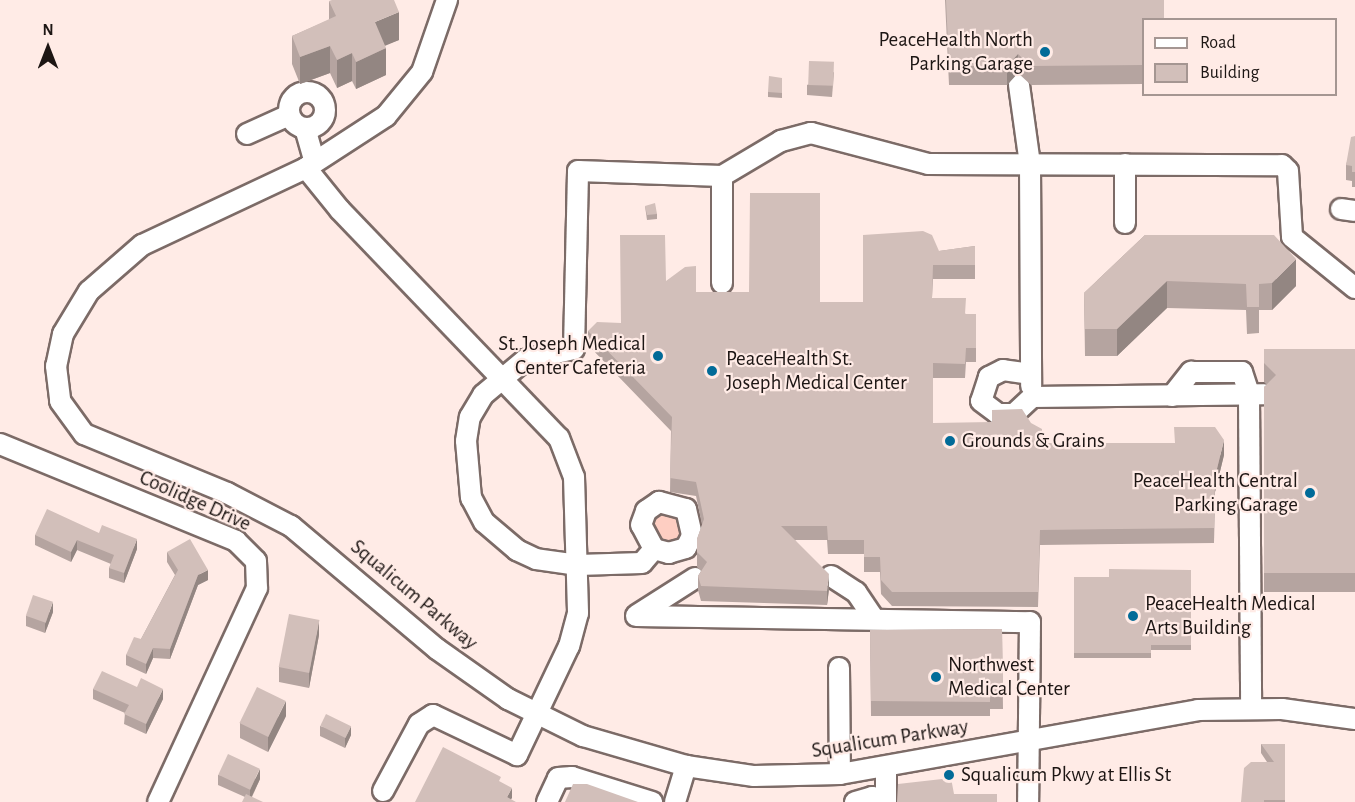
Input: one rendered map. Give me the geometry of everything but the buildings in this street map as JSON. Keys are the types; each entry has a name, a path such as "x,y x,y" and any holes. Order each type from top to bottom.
{"street":[{"name":"Squalicum Parkway","path":"447,0 434,45 409,93 365,133 311,165 176,226 105,273 63,334 56,366 60,401 73,425 92,438 227,493 291,526 436,650 537,714 592,739 686,766 754,776 840,774 886,768 1170,712 1251,708 1355,719"},
{"path":"1019,85 1030,164 1032,397"},
{"path":"247,135 297,121 311,165 339,210 502,376 559,438 574,477 578,613 569,646 517,755 433,715 420,724 382,791"},
{"path":"654,549 642,563 578,565 536,559 517,550 484,522 471,498 466,470 470,417 502,376 525,360 574,349 578,171 722,176 781,141 811,133 833,135 899,160 1030,164 1282,165 1288,171 1292,237 1355,288"},
{"path":"1125,164 1125,223"},
{"path":"722,176 722,284"},
{"path":"1031,374 1003,370 988,377 980,394 986,408 998,414 1014,414 1032,397 1172,396 1191,372 1242,372 1254,395 1251,708"},
{"name":"Coolidge Drive","path":"0,444 236,541 256,561 257,588 158,802"},
{"path":"831,576 856,592 874,619"},
{"path":"695,578 636,616 1030,621 1028,802"},
{"path":"839,668 840,774"},
{"path":"675,802 686,766"},
{"path":"855,802 872,797 884,802 886,768"},
{"path":"547,802 558,778 572,777 652,802"}],"shaded area":[{"path":"675,509 688,531 674,547 650,536 651,514"}],"place":[{"name":"PeaceHealth North Parking Garage","path":"1045,52"},
{"name":"St. Joseph Medical Center Cafeteria","path":"658,356"},
{"name":"PeaceHealth St. Joseph Medical Center","path":"712,371"},
{"name":"Grounds & Grains","path":"950,441"},
{"name":"PeaceHealth Central Parking Garage","path":"1310,493"},
{"name":"PeaceHealth Medical Arts Building","path":"1133,616"},
{"name":"Northwest Medical Center","path":"936,677"},
{"name":"Squalicum Pkwy at Ellis St","path":"949,775"}]}
